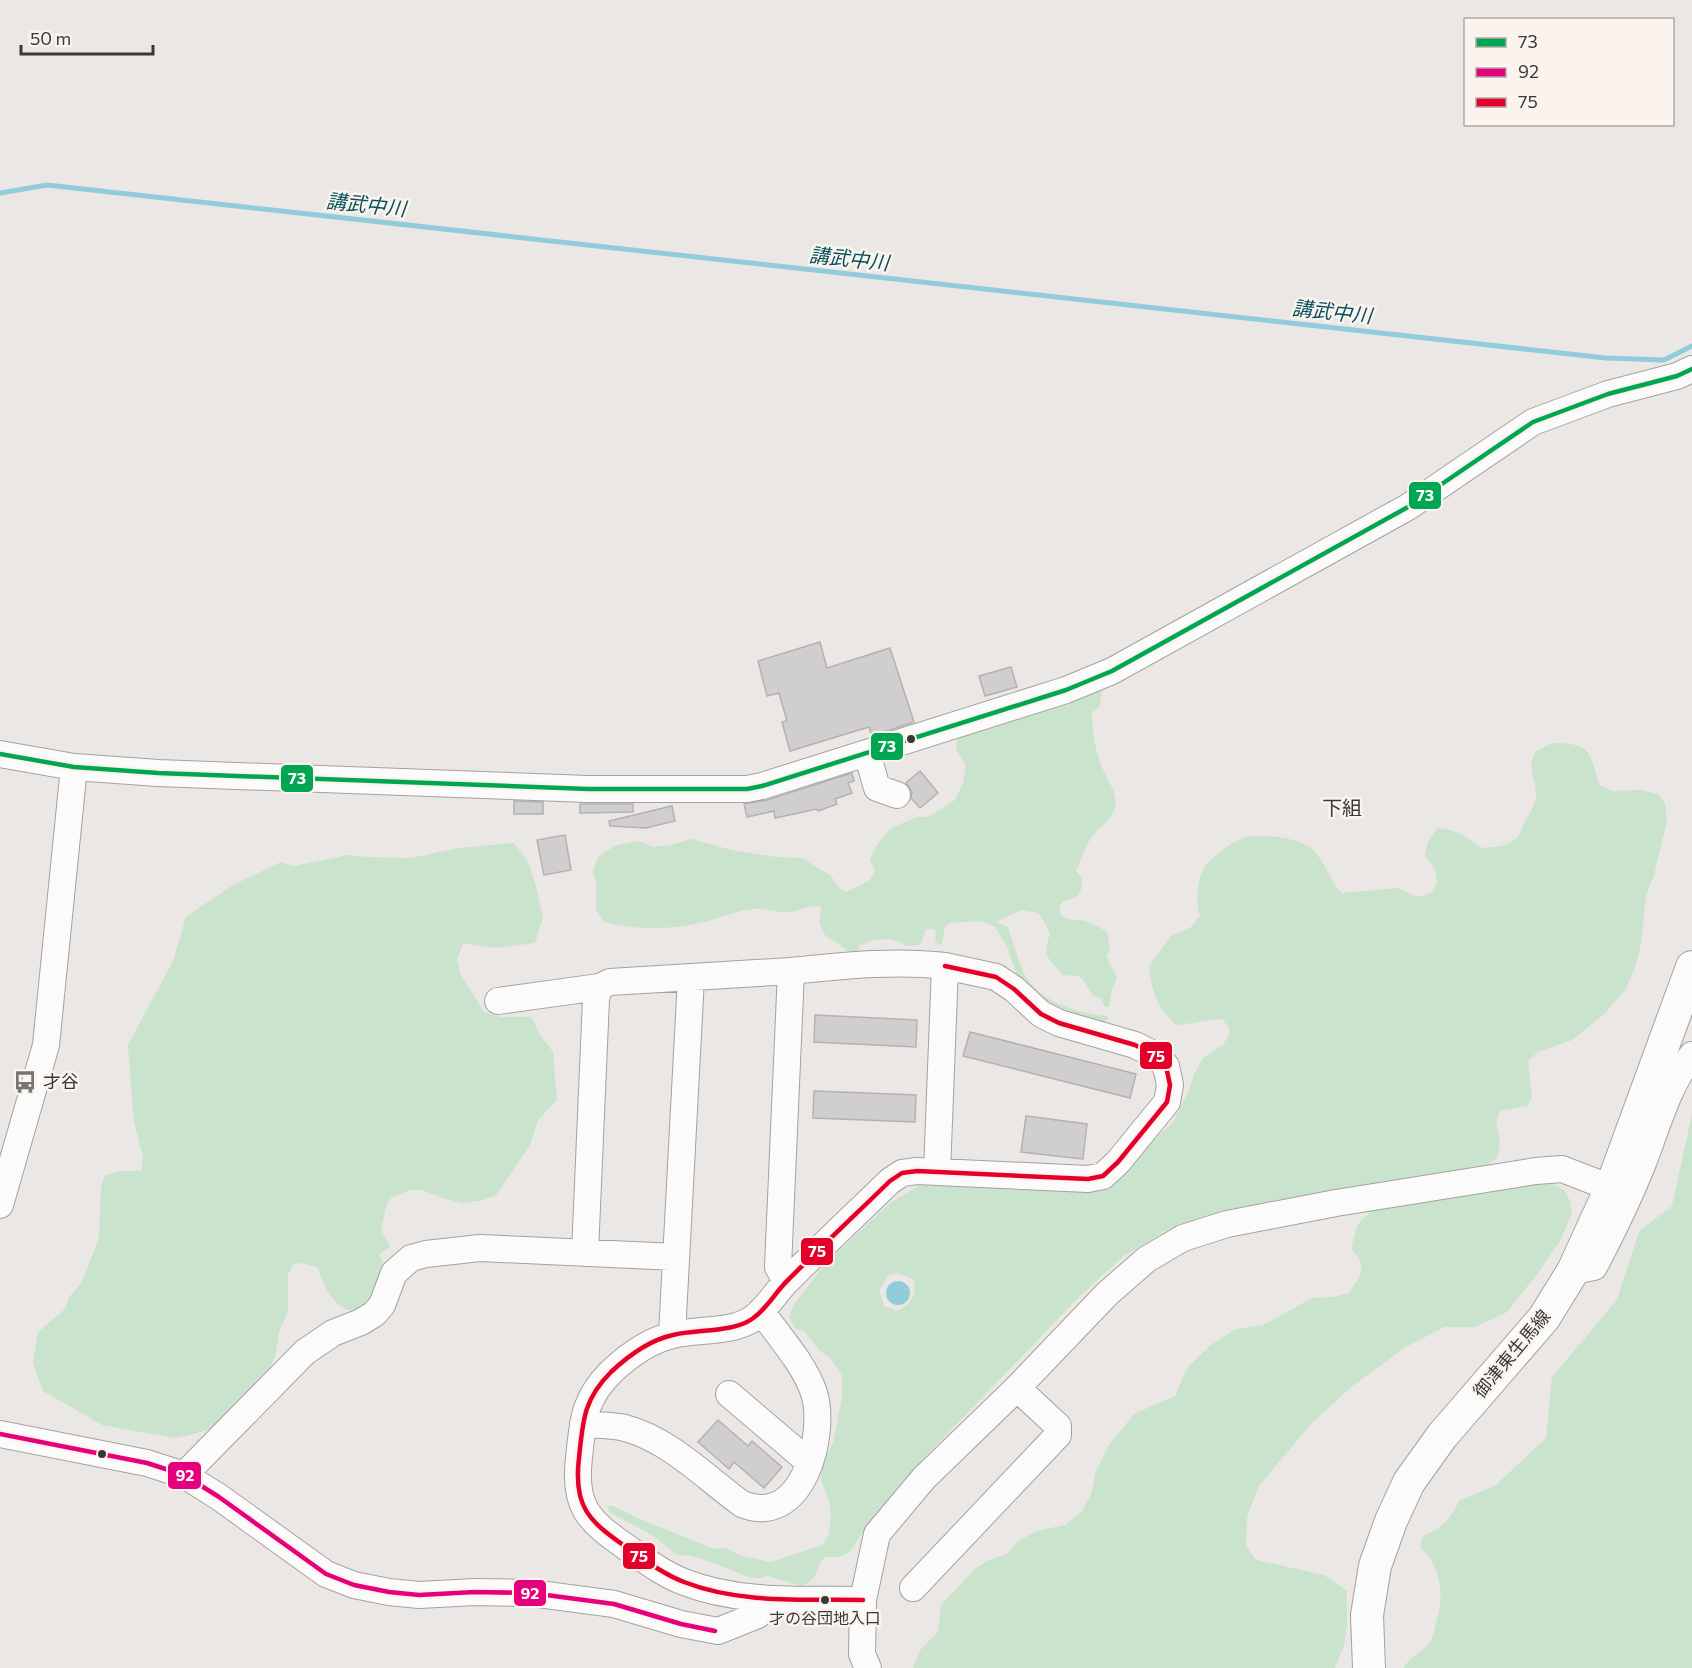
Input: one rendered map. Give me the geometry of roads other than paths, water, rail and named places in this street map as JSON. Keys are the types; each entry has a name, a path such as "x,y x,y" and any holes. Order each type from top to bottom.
{"main road":[{"name":"御津東生馬線","path":"1369,1668 1366,1615 1375,1566 1390,1521 1409,1482 1442,1436 1544,1318 1573,1271 1611,1188 1692,967"}],"street":[{"path":"0,754 74,767 158,773 588,789 747,789 781,781 1066,690 1112,671 1408,507 1533,422 1608,394 1677,376 1692,369"},
{"path":"867,753 877,788 897,795"},
{"path":"0,1205 46,1045 74,767"},
{"path":"498,1000 532,998 599,987 610,982 870,964 904,963 945,966 996,977 1014,989 1041,1014 1059,1023 1135,1045 1155,1055 1166,1066 1170,1084 1167,1102 1118,1162 1103,1176 1088,1179 917,1171 902,1173 890,1181 786,1281 752,1320 736,1326 672,1335 655,1341 636,1352 613,1371 592,1394 583,1425 577,1486 586,1512 595,1524 660,1570 707,1590 770,1599 863,1600"},
{"path":"937,1172 945,966"},
{"path":"786,1281 778,1267 790,971"},
{"path":"672,1335 692,978"},
{"path":"585,1253 596,999 599,987"},
{"path":"1573,1271 1594,1267 1639,1173 1680,1070 1692,1055"},
{"path":"868,1668 862,1654 863,1600 877,1534 924,1478 1017,1388 1107,1294 1147,1259 1183,1238 1227,1224 1336,1203 1536,1171 1562,1169 1611,1188"},
{"path":"184,1475 305,1352 333,1333 374,1314 382,1305 394,1273 411,1258 426,1254 480,1248 676,1257"},
{"path":"583,1425 626,1428 653,1440 672,1451 748,1507 768,1507 783,1501 798,1488 810,1463 817,1428 817,1409 814,1395 802,1369 761,1311"},
{"path":"913,1588 1058,1435 1058,1426 1017,1388"},
{"path":"729,1394 810,1463"},
{"path":"0,1434 147,1463 184,1475 219,1497 326,1574 365,1587 419,1595 475,1592 531,1593 614,1604 681,1624 718,1631 758,1615 770,1599"}],"water":[{"path":"898,1281 907,1284 910,1293 907,1302 898,1305 889,1302 886,1293 889,1284"}],"waterway":[{"name":"講武中川","path":"0,193 47,185 1606,358 1664,360 1692,346"}],"place":[{"name":"才谷","path":"25,1082"},
{"name":"才の谷団地入口","path":"825,1600"}],"district":[{"name":"下組","path":"1342,808"}]}
